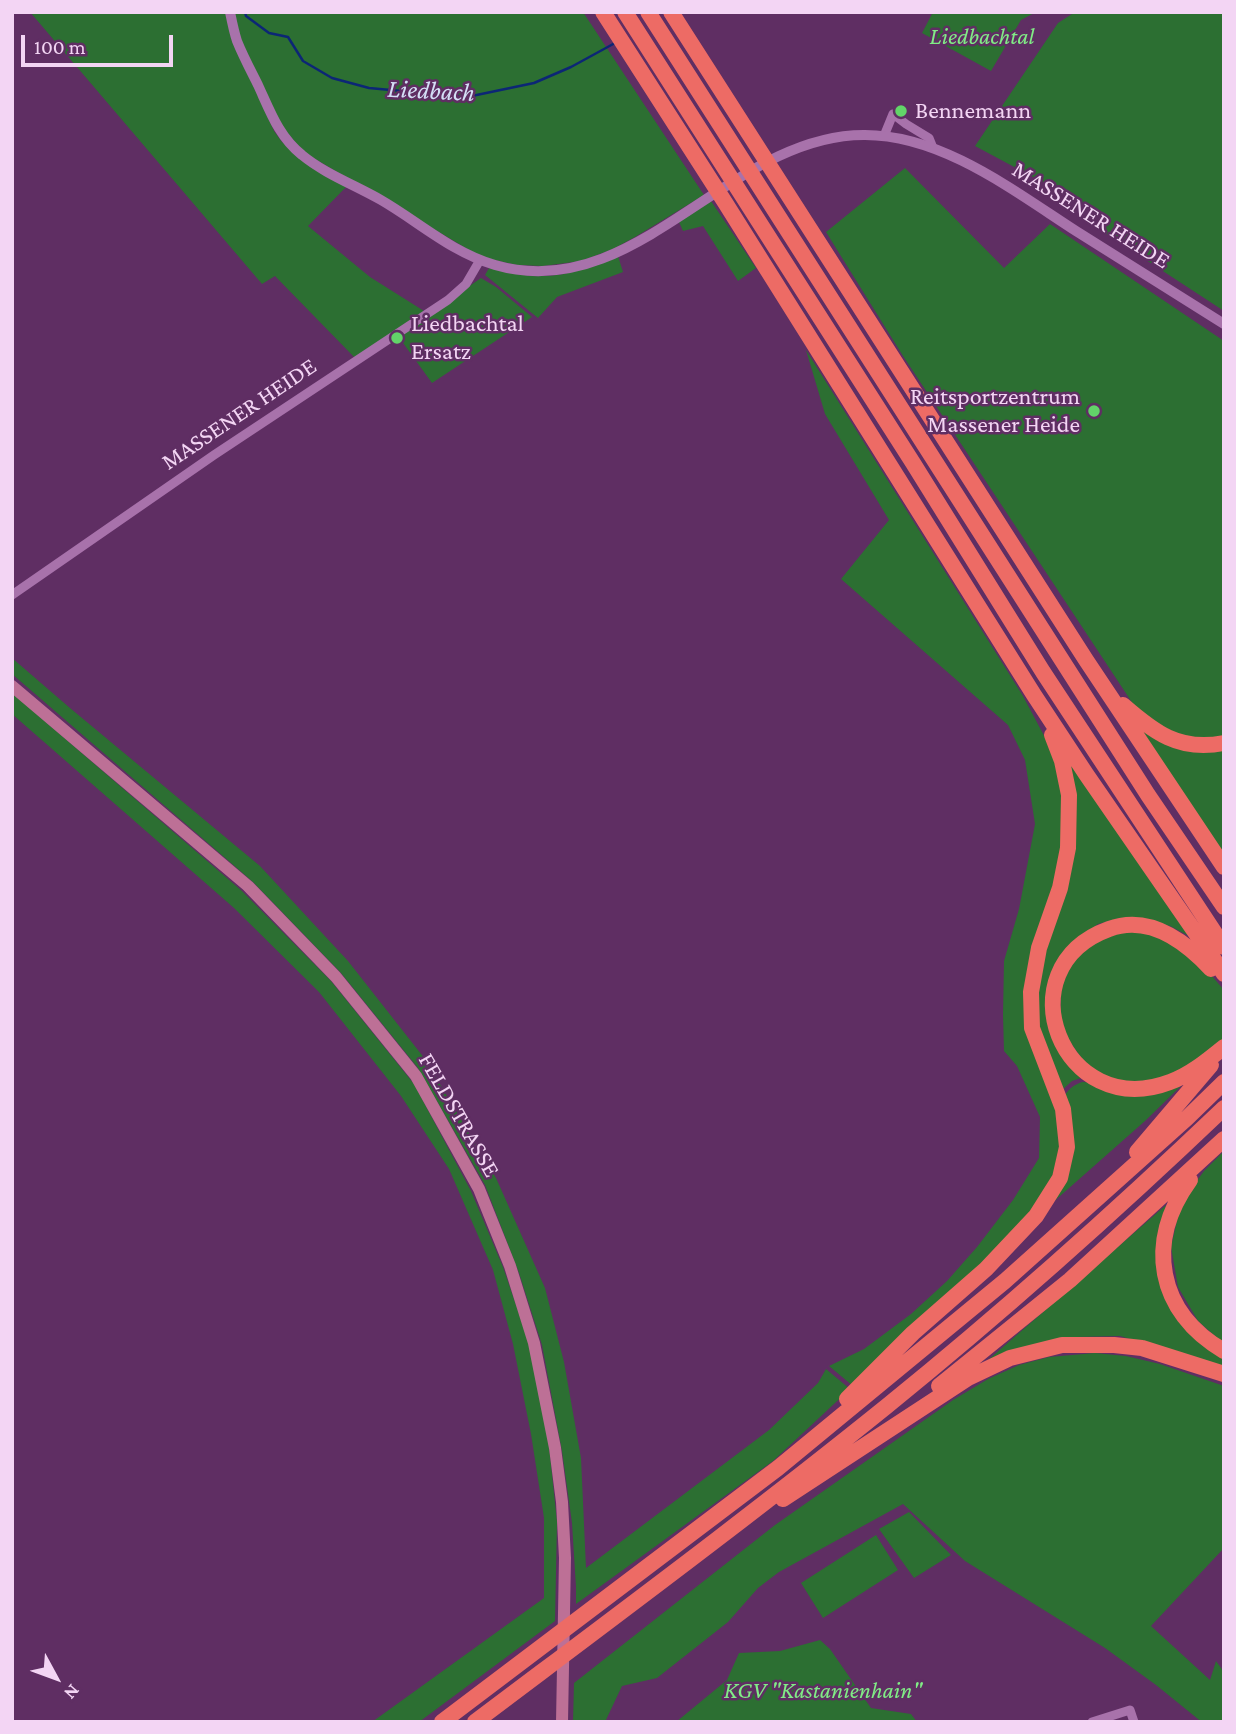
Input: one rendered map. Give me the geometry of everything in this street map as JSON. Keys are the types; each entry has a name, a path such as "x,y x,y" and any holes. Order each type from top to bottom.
{"highway":[{"path":"603,12 1034,695 1224,974"},
{"path":"625,12 1043,673 1224,947"},
{"path":"648,12 1148,795 1224,907"},
{"path":"671,12 1086,660 1224,867"},
{"path":"1086,660 1121,704 1157,733 1189,744 1224,743"},
{"path":"778,1468 913,1333 986,1269 1036,1216 1060,1178 1067,1147 1063,1109 1032,1028 1031,992 1039,948 1060,888 1068,848 1069,795 1056,743 1034,695"},
{"path":"1224,982 1201,958 1167,933 1135,924 1119,925 1087,940 1073,953 1062,967 1053,1002 1056,1029 1061,1043 1071,1057 1098,1080 1114,1086 1130,1089 1171,1082 1224,1049"},
{"path":"1097,1199 1224,1049"},
{"path":"442,1722 778,1468 1005,1281 1224,1082"},
{"path":"475,1722 721,1537 888,1405 1052,1267 1224,1108"},
{"path":"869,1443 1070,1280 1221,1142"},
{"path":"1221,1142 1179,1194 1171,1212 1162,1249 1170,1291 1180,1311 1208,1342 1224,1351"},
{"path":"721,1537 968,1378 1010,1358 1062,1345 1094,1344 1142,1348 1224,1374"}],"main road":[{"name":"FELDSTRASSE","path":"12,686 248,886 336,977 416,1076 479,1189 510,1266 534,1343 555,1448 562,1502 565,1595 562,1722"}],"street":[{"name":"MASSENER HEIDE","path":"230,12 237,39 278,129 294,149 312,163 389,205 444,242 480,260 532,271 559,270 582,265 638,242 743,175 787,152 815,142 846,136 884,136 933,148 1002,183 1224,324"},
{"name":"MASSENER HEIDE","path":"884,136 893,114 929,138 933,148"},
{"name":"MASSENER HEIDE","path":"12,595 214,454 448,300 466,285 480,260"},
{"path":"1092,1722 1130,1710 1133,1722"}],"green space":[{"path":"30,12 226,12 234,41 274,131 282,142 347,186 308,226 370,277 424,311 355,358 275,276 262,284"},
{"path":"234,12 583,12 704,195 613,249 581,261 543,266 517,265 481,257 305,153 282,127 240,38"},
{"name":"Liedbachtal","path":"933,12 1036,12 1021,20 991,71 922,33"},
{"path":"1075,12 1224,12 1224,311 1097,228 1102,214 975,146 1058,23"},
{"name":"Reitsportzentrum Massener Heide","path":"905,168 1004,268 1050,224 1224,341 1224,736 1196,737 1175,733 1135,707 903,356 826,232"},
{"path":"711,201 756,268 738,281 703,226 683,231 679,222"},
{"path":"618,256 623,272 557,297 538,318 485,275 489,268 530,276 562,274"},
{"path":"481,278 532,317 432,383 398,336"},
{"path":"806,350 1023,696 1057,764 1063,797 1063,848 1026,991 1059,1111 1063,1147 1056,1176 1033,1214 853,1386 829,1366 864,1349 911,1314 947,1281 1013,1200 1039,1158 1040,1117 1017,1066 1004,1051 1003,1015 1004,961 1019,909 1035,824 1025,760 1008,725 841,579 889,520 825,414"},
{"path":"12,658 260,866 348,961 425,1059 496,1178 545,1288 564,1362 581,1458 586,1568 769,1430 818,1383 826,1369 850,1389 773,1461 576,1604 572,1523 562,1451 542,1345 519,1273 485,1185 418,1068 341,973 253,882 12,674"},
{"path":"12,693 242,891 331,981 414,1084 471,1191 503,1267 530,1346 549,1446 557,1522 555,1621 419,1722 372,1722 544,1598 544,1518 531,1434 513,1344 493,1270 449,1169 401,1096 319,992 234,908 12,714"},
{"path":"1139,727 1224,746 1224,861"},
{"path":"1063,753 1189,936 1170,926 1140,918 1120,918 1098,924 1073,943 1047,1002 1084,1077 1072,1081 1060,1092 1037,1027 1035,993 1043,951 1065,887"},
{"path":"1148,930 1199,961 1224,990 1224,1038 1190,1067 1152,1083 1116,1082 1086,1065 1060,1027 1061,984 1077,954 1103,935"},
{"path":"1082,1082 1181,1086 1051,1204 1063,1179 1063,1099 1071,1088"},
{"path":"1224,1151 1224,1344 1198,1321 1178,1287 1171,1247 1181,1202 1204,1171"},
{"path":"1166,1205 1157,1255 1182,1325 1203,1346 1224,1357 1224,1370 1120,1336 1077,1337 1040,1345 980,1367"},
{"path":"1095,1353 1126,1356 1160,1364 1224,1386 1224,1548 1151,1626 1210,1680 1216,1661 1224,1672 1224,1722 1202,1722 1105,1648 965,1561 903,1504 779,1572 758,1588 728,1622 657,1678 622,1686 605,1722 573,1722 574,1683 775,1525 953,1400 988,1379 1019,1365 1049,1357"},
{"path":"909,1512 951,1555 914,1578 879,1529"},
{"path":"876,1535 898,1570 823,1618 801,1583"},
{"name":"KGV \"Kastanienhain\"","path":"820,1640 830,1649 871,1708 911,1714 917,1722 676,1722 727,1680 739,1653 780,1651"}],"waterway":[{"name":"Liedbach","path":"245,12 246,16 269,33 288,37 303,61 332,78 369,88 467,97 534,83 615,43"}],"place":[{"name":"Bennemann","path":"901,111"},
{"name":"Liedbachtal Ersatz","path":"397,338"},
{"name":"Reitsportzentrum Massener Heide","path":"1094,411"}]}
